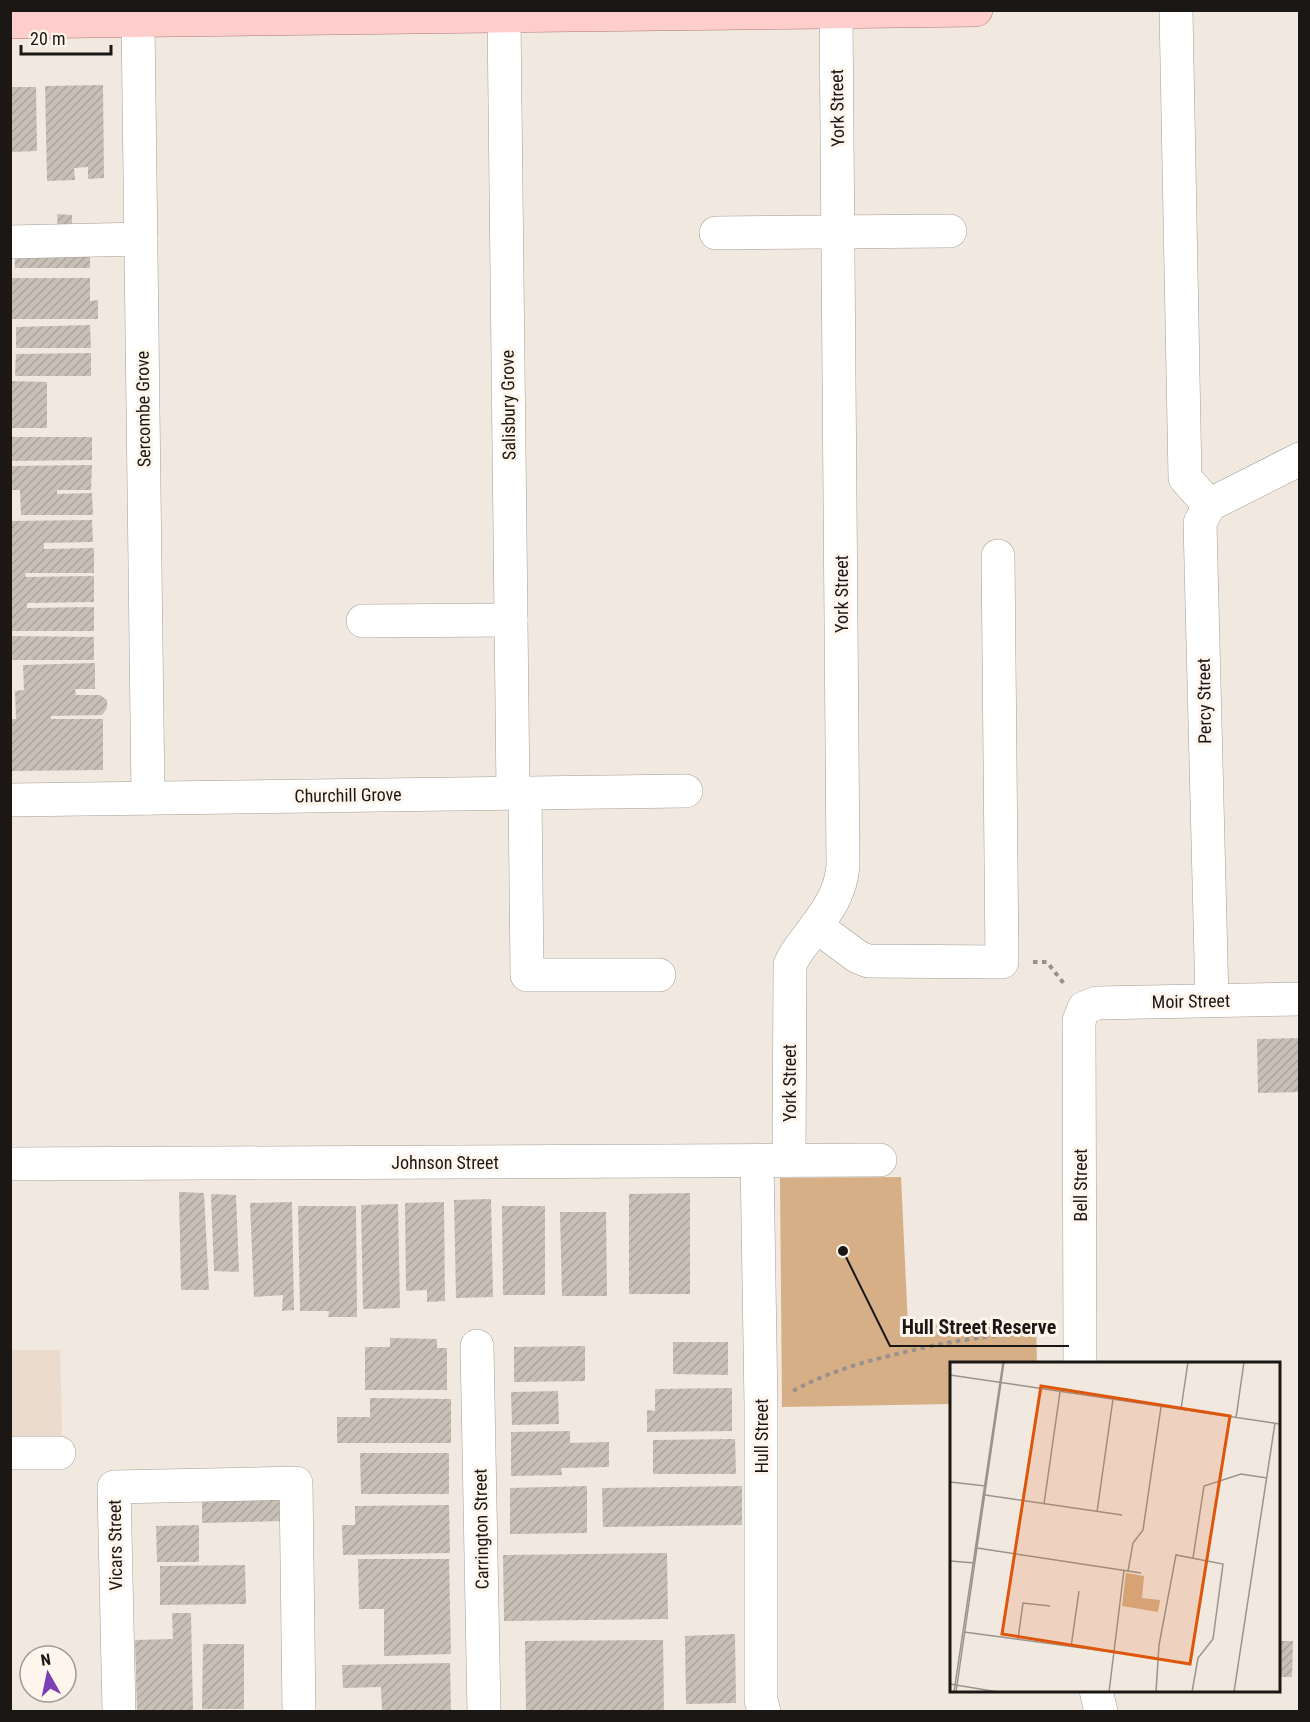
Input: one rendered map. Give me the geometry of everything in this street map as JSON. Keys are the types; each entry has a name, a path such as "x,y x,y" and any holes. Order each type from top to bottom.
{"main road":[{"path":"10,22 976,10"}],"street":[{"path":"1176,10 1185,478 1209,505 1299,459"},
{"name":"York Street","path":"789,1160 790,965 795,953 816,926 838,891 844,853 836,12"},
{"name":"Salisbury Grove","path":"504,16 511,620 527,975 659,975"},
{"name":"Sercombe Grove","path":"138,20 148,798"},
{"path":"716,233 950,231"},
{"path":"10,242 141,239"},
{"name":"Percy Street","path":"1209,505 1200,522 1212,1000"},
{"path":"816,926 858,957 868,961 1002,962 998,555"},
{"path":"363,621 511,620"},
{"name":"Churchill Grove","path":"10,800 686,791"},
{"name":"Moir Street","path":"1084,1008 1097,1003 1299,999"},
{"name":"Bell Street","path":"1080,1348 1079,1020 1084,1008"},
{"name":"Johnson Street","path":"10,1164 880,1160"},
{"name":"Hull Street","path":"757,1161 761,1405 761,1700 764,1712"},
{"name":"Carrington Street","path":"477,1346 484,1712"},
{"path":"10,1453 59,1453"},
{"name":"Vicars Street","path":"118,1712 114,1487 296,1483 298,1712"},
{"path":"1096,1692 1101,1712"}],"path":[{"path":"1002,962 1047,962 1084,1008"},
{"path":"761,1405 812,1380 866,1361 937,1344 1016,1333 1080,1348"}],"shaded area":[{"path":"901,1177 908,1326 1036,1323 1037,1362 950,1362 950,1404 782,1407 780,1178"},
{"path":"10,1350 60,1350 63,1462 11,1463"}],"building":[{"path":"103,85 104,178 88,179 88,167 74,168 75,180 47,181 45,86"},
{"path":"10,87 36,87 37,151 10,152"},
{"path":"57,214 72,215 72,232 58,233"},
{"path":"15,245 90,245 90,268 15,268"},
{"path":"10,278 90,278 90,301 98,300 98,319 10,319"},
{"path":"90,325 91,348 16,348 16,327"},
{"path":"91,353 91,376 15,376 16,354"},
{"path":"10,381 47,382 47,428 10,428"},
{"path":"10,437 92,437 92,460 10,461"},
{"path":"92,465 91,490 57,490 57,494 92,493 93,515 21,515 20,490 10,490 10,466"},
{"path":"92,520 93,542 44,543 44,549 94,548 94,573 25,573 26,577 94,576 94,602 27,603 27,608 94,607 94,631 10,631 10,521"},
{"path":"10,636 94,637 94,660 10,660"},
{"path":"95,663 95,689 75,689 76,695 100,695 107,700 107,708 102,715 51,716 51,719 103,719 103,770 10,771 11,719 16,719 15,691 24,690 23,665"},
{"path":"1300,1038 1300,1092 1258,1093 1257,1039"},
{"path":"179,1192 204,1193 209,1290 181,1290"},
{"path":"690,1193 690,1294 629,1294 629,1194"},
{"path":"211,1194 236,1195 239,1272 214,1271"},
{"path":"491,1199 493,1297 456,1298 454,1200"},
{"path":"292,1202 294,1310 282,1311 283,1295 254,1297 250,1203"},
{"path":"444,1202 445,1301 427,1302 427,1290 406,1291 405,1203"},
{"path":"398,1204 400,1308 363,1309 361,1205"},
{"path":"298,1206 356,1206 357,1317 328,1317 329,1311 300,1311"},
{"path":"502,1206 545,1206 545,1295 503,1295"},
{"path":"560,1212 606,1212 607,1296 562,1296"},
{"path":"390,1338 437,1339 437,1348 447,1348 447,1390 365,1390 365,1347 390,1347"},
{"path":"673,1342 728,1342 728,1375 673,1374"},
{"path":"585,1346 585,1381 514,1382 514,1347"},
{"path":"732,1388 732,1431 647,1432 647,1410 655,1411 655,1389"},
{"path":"558,1391 559,1424 512,1425 511,1392"},
{"path":"370,1398 451,1399 451,1443 337,1443 337,1417 370,1417"},
{"path":"570,1431 570,1443 609,1442 609,1467 561,1468 562,1475 511,1476 511,1432"},
{"path":"735,1439 736,1474 653,1474 653,1440"},
{"path":"360,1453 449,1453 449,1494 361,1494"},
{"path":"587,1486 587,1533 510,1534 510,1488"},
{"path":"742,1486 742,1525 603,1527 602,1488"},
{"path":"280,1494 281,1521 202,1523 202,1496"},
{"path":"449,1505 450,1553 343,1555 342,1525 355,1525 355,1506"},
{"path":"199,1525 199,1562 157,1562 156,1526"},
{"path":"667,1553 668,1619 504,1621 503,1555"},
{"path":"358,1559 449,1559 451,1654 384,1656 384,1609 359,1609"},
{"path":"245,1565 246,1604 160,1605 160,1566"},
{"path":"172,1613 191,1613 193,1711 137,1712 135,1640 173,1639"},
{"path":"735,1634 736,1703 686,1704 685,1636"},
{"path":"663,1640 664,1712 526,1712 525,1641"},
{"path":"1280,1641 1293,1641 1292,1677 1280,1677"},
{"path":"203,1644 244,1644 244,1709 202,1709"},
{"path":"450,1663 451,1712 382,1712 381,1687 343,1688 342,1665"}],"place":[{"name":"Hull Street Reserve","path":"843,1251"}]}
